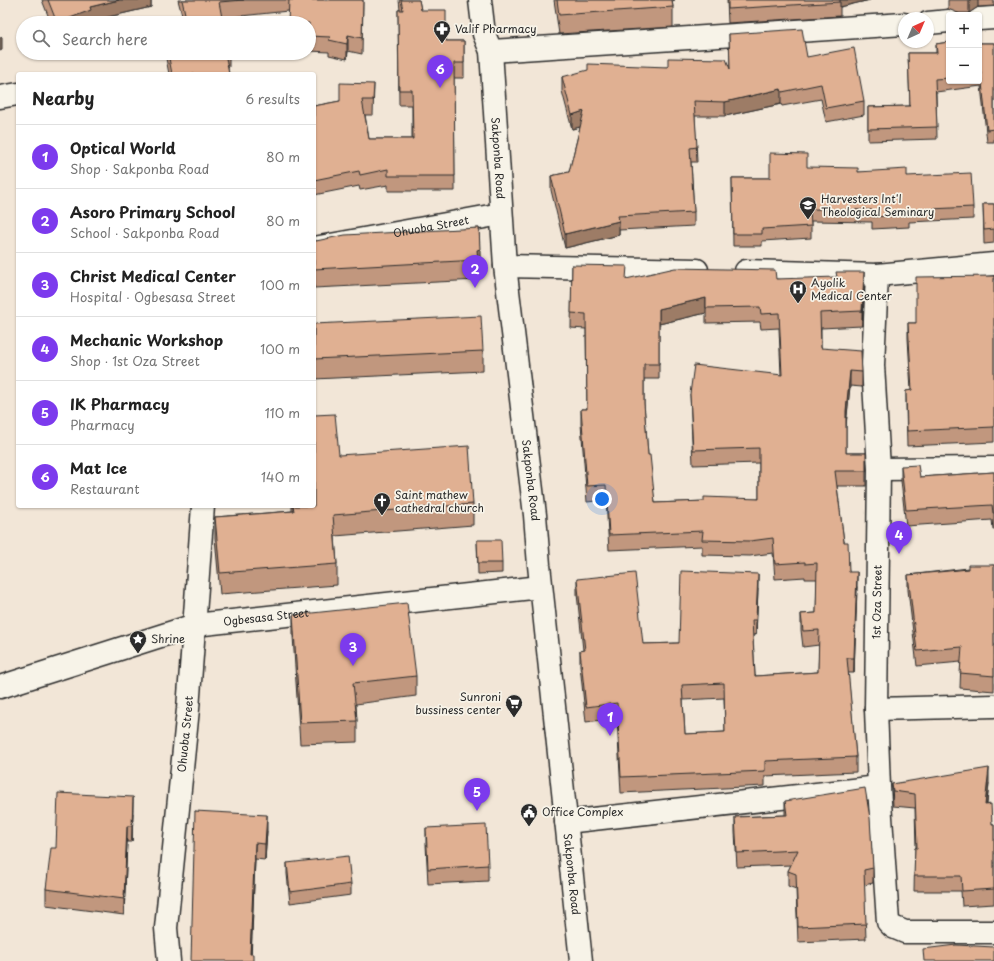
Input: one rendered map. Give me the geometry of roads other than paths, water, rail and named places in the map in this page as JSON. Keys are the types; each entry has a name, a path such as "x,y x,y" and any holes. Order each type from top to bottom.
{"street":[{"name":"Sakponba Road","path":"480,0 484,34 491,51 505,266 535,515 541,587 581,961"},
{"path":"982,19 994,18"},
{"path":"934,22 946,21"},
{"path":"491,51 898,24"},
{"path":"0,97 16,94"},
{"name":"Ohuoba Street","path":"316,248 502,214"},
{"path":"505,266 877,275 994,264"},
{"name":"1st Oza Street","path":"877,275 873,365 879,469 876,709 879,787 888,922 893,927 905,932 994,932"},
{"path":"879,469 994,468"},
{"name":"Ohuoba Street","path":"169,961 166,928 195,625 203,508"},
{"name":"Ogbesasa Street","path":"0,687 195,625 541,587"},
{"path":"876,709 994,706"},
{"path":"566,822 879,787"}],"place":[{"name":"Valif Pharmacy","path":"442,44"},
{"name":"Mat Ice","path":"440,88"},
{"name":"Harvesters Int'l Theological Seminary","path":"808,220"},
{"name":"Asoro Primary School","path":"475,288"},
{"name":"Ayolik Medical Center","path":"798,304"},
{"name":"Saint mathew cathedral church","path":"382,516"},
{"name":"Mechanic Workshop","path":"899,554"},
{"name":"Shrine","path":"138,654"},
{"name":"Christ Medical Center","path":"353,666"},
{"name":"Sunroni bussiness center","path":"514,718"},
{"name":"Optical World","path":"610,736"},
{"name":"IK Pharmacy","path":"477,811"},
{"name":"Office Complex","path":"529,827"}]}
